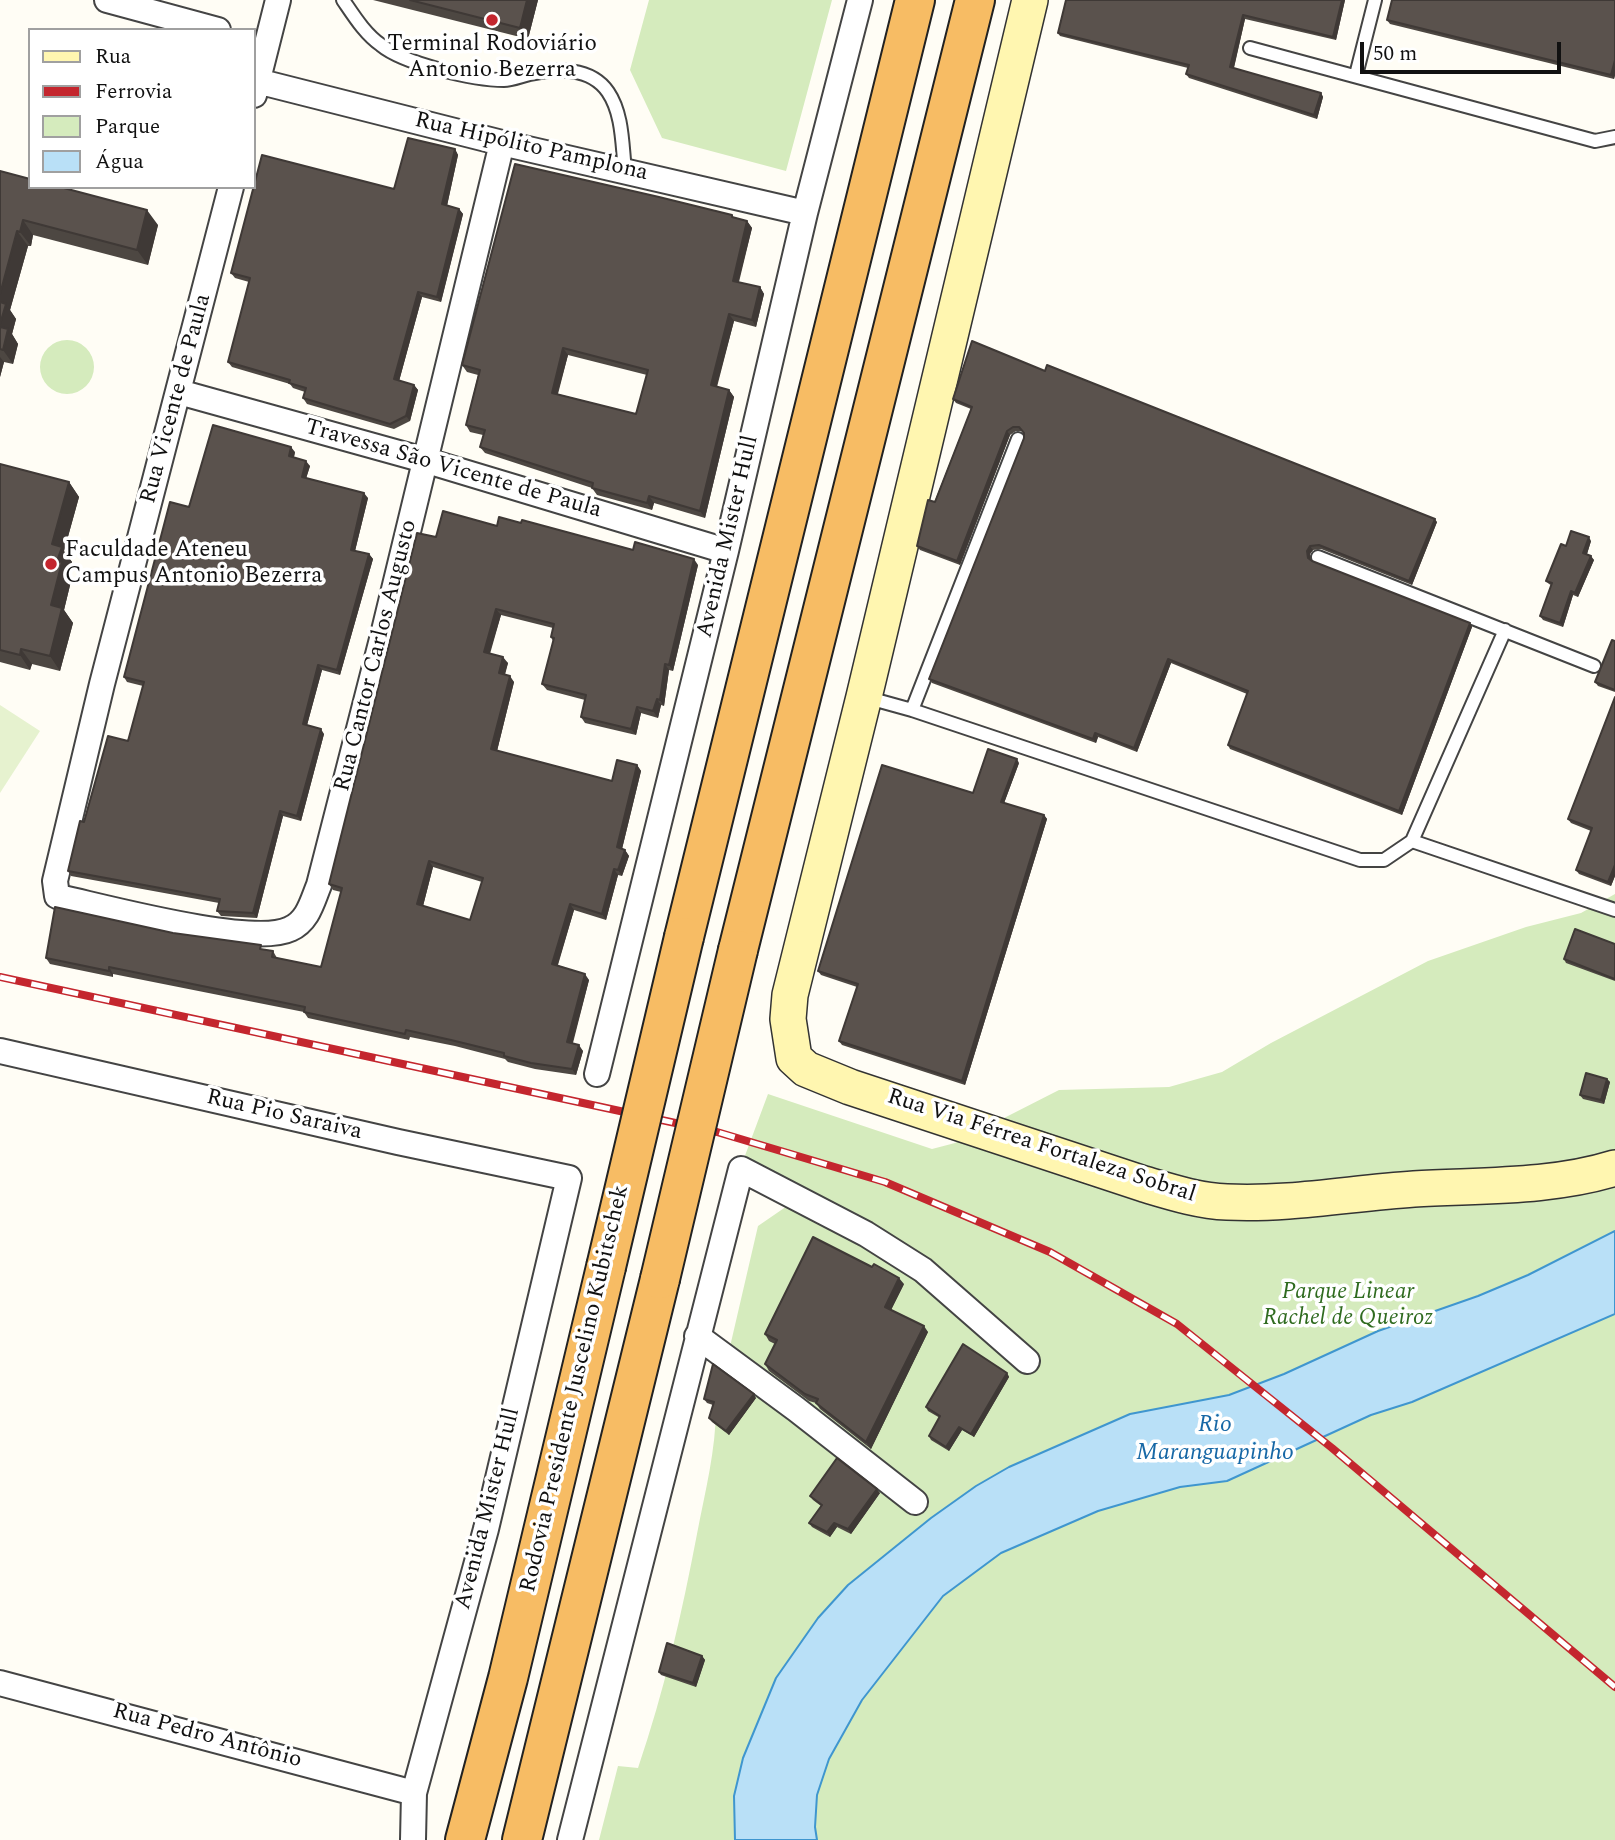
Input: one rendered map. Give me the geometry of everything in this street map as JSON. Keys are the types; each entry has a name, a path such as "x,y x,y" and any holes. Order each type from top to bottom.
{"highway":[{"name":"Rodovia Presidente Juscelino Kubitschek","path":"465,1840 508,1678 684,937 915,0"},
{"path":"522,1840 738,950 975,0"}],"main road":[{"path":"864,697 1030,0"},
{"name":"Rua Via Férrea Fortaleza Sobral","path":"864,697 790,995 789,1040 794,1058 806,1069 850,1087 1144,1184 1188,1197 1226,1202 1282,1201 1411,1189 1538,1182 1597,1174 1615,1168"}],"street":[{"path":"107,0 211,28"},
{"path":"256,89 261,36 278,0"},
{"name":"Avenida Mister Hull","path":"597,1074 726,551 804,213 860,0"},
{"name":"Rua Hipólito Pamplona","path":"256,89 625,170 804,213"},
{"name":"Rua Cantor Carlos Augusto","path":"57,896 212,930 253,934 290,929 306,918 319,886 332,840 502,143"},
{"name":"Rua Vicente de Paula","path":"57,896 56,873 95,711 230,189"},
{"name":"Travessa São Vicente de Paula","path":"179,392 424,460 726,551"},
{"name":"Rua Pio Saraiva","path":"0,1051 398,1142 569,1178"},
{"path":"570,1840 741,1169 866,1234 923,1270 1027,1361"},
{"name":"Avenida Mister Hull","path":"413,1840 414,1793 486,1529 569,1178"},
{"path":"697,1336 915,1502"},
{"name":"Rua Pedro Antônio","path":"0,1683 414,1793"}],"lane":[{"path":"343,0 357,21 381,46 407,59 476,77 506,80 552,70 577,72 594,78 607,90 616,106 625,170"},
{"path":"1356,75 1375,0"},
{"path":"1250,48 1595,141 1615,137"},
{"path":"912,710 1018,439"},
{"path":"1318,557 1594,666"},
{"path":"864,697 912,710 1360,860 1384,860 1412,841 1505,630"},
{"path":"1412,841 1615,910"}],"green space":[{"path":"649,0 832,0 786,171 662,138 630,70"},
{"path":"67,340 86,348 94,367 86,386 67,394 48,386 40,367 48,348"},
{"path":"0,705 40,731 0,793"},
{"name":"Parque Linear Rachel de Queiroz","path":"1615,894 1615,1840 599,1840 618,1766 638,1768 664,1681 707,1487 716,1407 758,1226 806,1193 743,1161 768,1094 932,1149 955,1143 1059,1090 1169,1087 1222,1072 1271,1043 1428,961 1526,927 1581,913","holes":["1159,1493 1098,1511 1001,1553 943,1596 862,1700 829,1759 818,1789 807,1763 997,1510"]}],"water":[{"name":"Rio Maranguapinho","path":"1615,1231 1615,1314 1412,1402 1371,1415 1227,1481 1180,1487 1098,1511 1001,1553 943,1596 862,1700 829,1759 817,1795 817,1840 735,1840 734,1796 743,1758 776,1678 818,1618 848,1585 931,1518 976,1486 1009,1467 1130,1414 1229,1395 1284,1374 1378,1331 1478,1296 1528,1275"}],"building":[{"path":"410,0 527,0 520,28"},
{"path":"1066,0 1342,0 1333,37 1243,15 1230,67 1321,93 1314,115 1186,74 1189,65 1058,33"},
{"path":"1392,0 1615,0 1615,60 1611,75 1387,20"},
{"path":"408,138 455,149 442,204 459,209 437,297 418,292 394,379 414,385 406,416 390,424 303,398 306,388 289,383 290,380 228,362 250,278 231,273 253,189 256,189 262,155 394,189"},
{"path":"515,164 659,197 747,221 733,281 760,287 752,320 729,314 711,385 729,390 700,511 649,496 647,503 592,488 593,483 480,447 485,430 466,425 480,370 462,365","holes":["563,348 648,370 636,414 552,393"]},
{"path":"0,171 28,178 28,189 68,189 147,210 137,250 23,220 20,232 17,231 0,294"},
{"path":"0,302 6,304 0,324"},
{"path":"0,327 8,329 3,350 0,349"},
{"path":"972,341 1045,371 1047,365 1435,519 1409,581 1319,545 1310,546 1307,551 1308,558 1312,561 1470,623 1399,811 1228,745 1248,691 1168,659 1134,748 1095,733 1093,739 929,679 1024,438 1019,427 1007,431 957,561 917,546 928,500 935,502 972,407 953,399"},
{"path":"213,425 291,447 289,456 306,461 302,477 364,493 351,550 369,554 337,670 318,665 303,724 321,729 297,816 280,811 253,913 217,911 220,899 68,871 80,821 84,822 108,736 128,741 144,682 124,677 170,502 189,507"},
{"path":"0,464 69,482 52,544 62,547 57,561 62,562 51,605 62,608 50,656 21,649 20,655 0,650"},
{"path":"443,511 497,526 499,517 521,523 522,520 633,550 635,542 694,559 669,665 665,664 660,700 657,699 653,711 637,707 631,729 581,717 586,695 542,684 554,638 551,637 554,624 496,609 484,652 503,657 499,673 510,676 491,749 612,781 617,760 637,765 617,847 625,850 618,870 614,869 602,914 570,904 552,964 585,974 567,1042 579,1045 572,1069 531,1063 504,1056 504,1053 406,1030 405,1034 304,1012 305,1007 109,967 109,971 46,958 55,907 173,933 261,945 260,949 273,951 272,957 321,967 342,888 329,884 417,533 436,537","holes":["429,861 483,878 470,920 417,904"]},
{"path":"1571,531 1589,537 1583,553 1591,556 1575,593 1571,591 1560,623 1540,616 1552,583 1546,581 1561,544 1566,546"},
{"path":"1612,640 1615,641 1615,690 1595,682"},
{"path":"1615,697 1615,865 1608,882 1576,870 1592,828 1568,819"},
{"path":"988,749 1017,759 1001,802 1044,815 962,1081 839,1041 858,984 818,971 882,765 973,793"},
{"path":"1575,929 1615,944 1615,979 1564,959"},
{"path":"1586,1073 1607,1079 1601,1100 1580,1095"},
{"path":"813,1237 899,1278 885,1307 924,1326 866,1442 816,1403 818,1399 805,1394 765,1364 777,1340 765,1334"},
{"path":"963,1344 1007,1373 971,1434 959,1427 946,1447 929,1436 940,1416 926,1407"},
{"path":"713,1364 754,1394 726,1431 709,1418 714,1402 704,1399"},
{"path":"837,1458 877,1489 848,1529 834,1523 827,1532 809,1523 822,1505 810,1496"},
{"path":"667,1643 702,1656 693,1683 659,1672"}],"railway":[{"path":"0,977 717,1132 885,1182 1050,1252 1177,1324 1332,1448 1615,1687"}],"place":[{"name":"Terminal Rodoviário Antonio Bezerra","path":"492,20"},
{"name":"Faculdade Ateneu Campus Antonio Bezerra","path":"51,564"}]}
